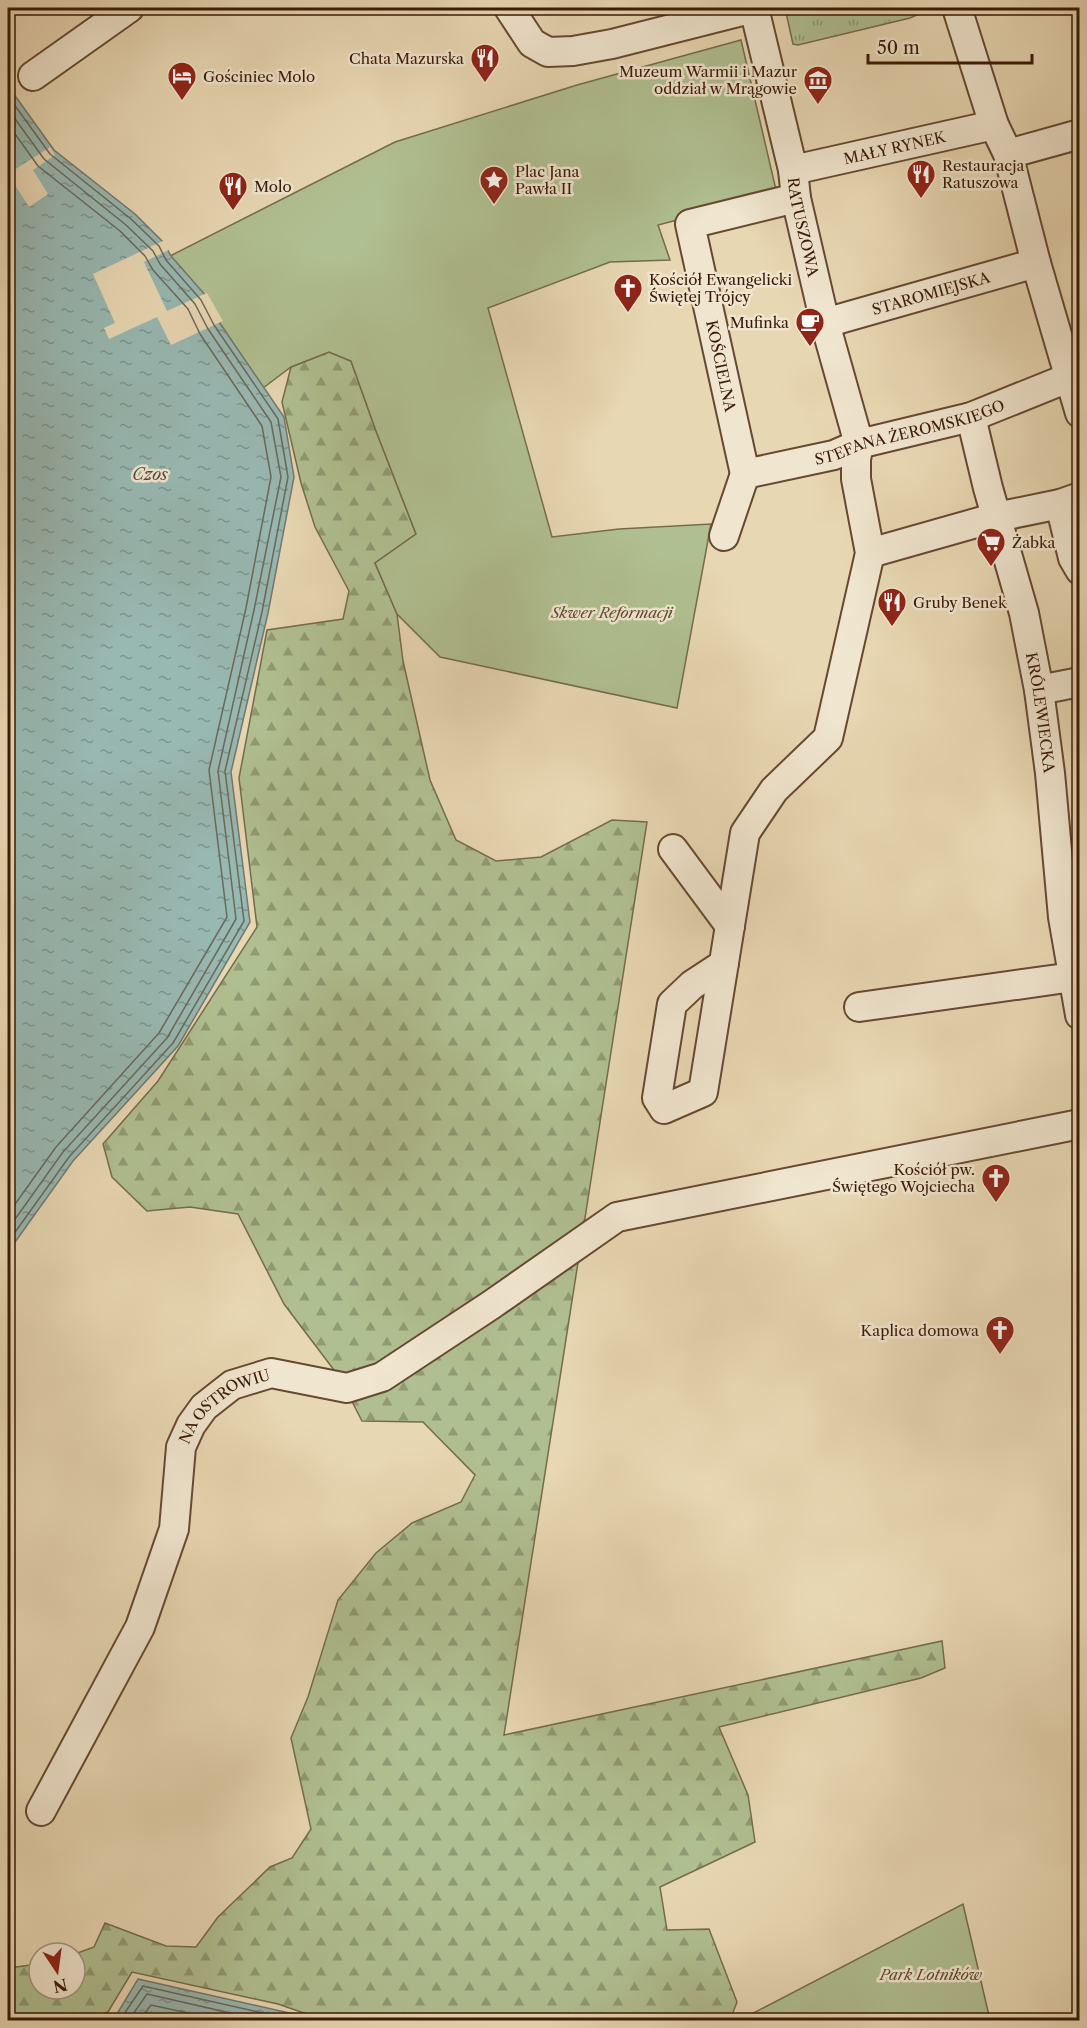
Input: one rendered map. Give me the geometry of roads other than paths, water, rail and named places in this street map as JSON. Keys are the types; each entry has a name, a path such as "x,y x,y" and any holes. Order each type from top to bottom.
{"street":[{"path":"33,76 129,8"},
{"path":"509,8 532,43 548,52 573,51 612,44 754,8"},
{"name":"RATUSZOWA","path":"754,8 793,170 796,198 825,323 859,444"},
{"path":"957,8 994,125 1008,154 1036,263 1075,398"},
{"name":"MAŁY RYNEK","path":"793,170 994,125"},
{"path":"1008,154 1080,134"},
{"name":"KOŚCIELNA","path":"745,474 690,224 796,198"},
{"name":"STAROMIEJSKA","path":"825,323 1036,263"},
{"name":"STEFANA ŻEROMSKIEGO","path":"745,474 834,455 859,444 971,417 1075,398"},
{"name":"KRÓLEWIECKA","path":"971,417 996,517 1024,613 1068,839 1063,917 1080,1015"},
{"path":"724,964 745,833 774,790 828,738 870,553 856,479 859,444"},
{"path":"724,536 745,474"},
{"path":"870,553 996,517 1070,500 1073,558 1080,570"},
{"path":"1039,690 1080,682"},
{"path":"673,849 730,926"},
{"path":"860,1007 1074,977"},
{"name":"NA OSTROWIU","path":"41,1810 140,1627 174,1529 181,1447 190,1425 204,1407 232,1385 271,1373 346,1388 382,1377 617,1217 1080,1124"}],"water":[{"name":"Czos","path":"8,86 54,150 135,214 164,243 171,256 206,296 219,322 284,417 294,477 268,613 231,772 250,922 178,1046 73,1161 8,1252"},
{"path":"138,1979 298,2015 309,2020 104,2020 117,2014"}],"place":[{"name":"Chata Mazurska","path":"485,84"},
{"name":"Gościniec Molo","path":"182,102"},
{"name":"Muzeum Warmii i Mazur oddział w Mrągowie","path":"818,106"},
{"name":"Restauracja Ratuszowa","path":"921,200"},
{"name":"Plac Jana Pawła II","path":"494,206"},
{"name":"Molo","path":"233,212"},
{"name":"Kościół Ewangelicki Świętej Trójcy","path":"628,314"},
{"name":"Mufinka","path":"810,348"},
{"name":"Żabka","path":"991,568"},
{"name":"Gruby Benek","path":"892,628"},
{"name":"Kościół pw. Świętego Wojciecha","path":"996,1204"},
{"name":"Kaplica domowa","path":"1000,1356"}],"park label":[{"name":"Skwer Reformacji","path":"612,612"},
{"name":"Park Lotników","path":"931,1974"}]}
